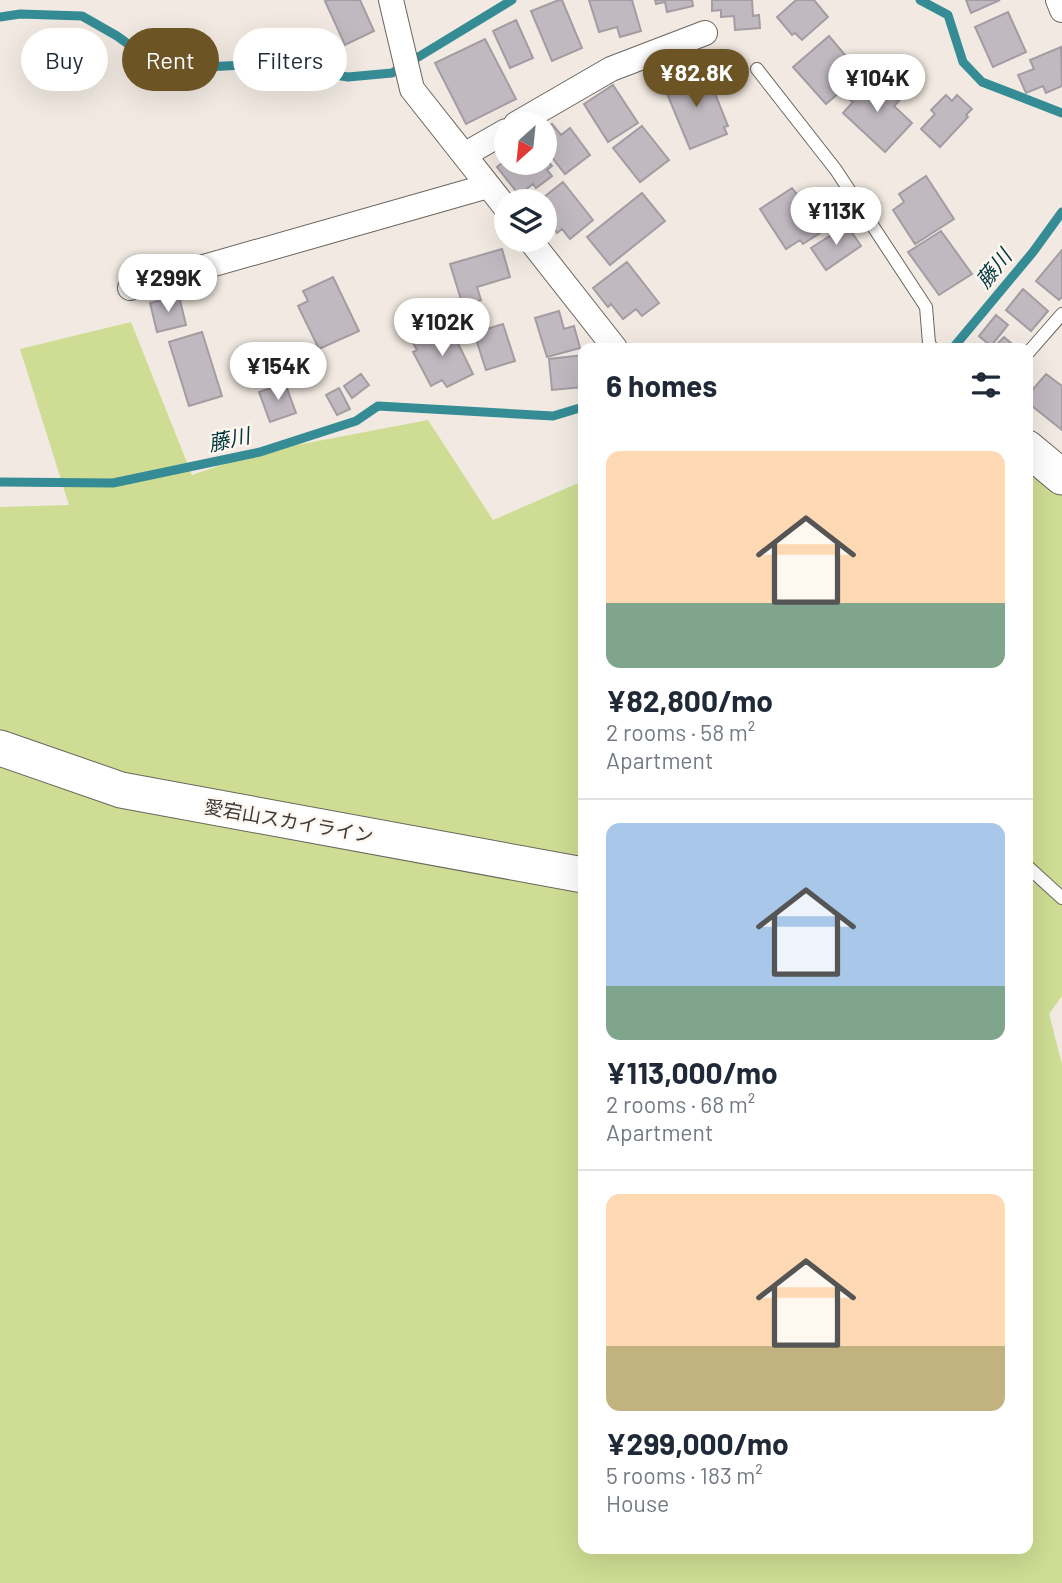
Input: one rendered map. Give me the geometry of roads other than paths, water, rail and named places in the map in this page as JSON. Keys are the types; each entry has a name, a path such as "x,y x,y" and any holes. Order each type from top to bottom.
{"main road":[{"path":"1033,453 1062,477"},
{"name":"愛宕山スカイライン","path":"0,748 121,790 578,873"}],"street":[{"path":"391,0 412,89 494,193"},
{"path":"1058,0 1062,10"},
{"path":"537,112 611,69 705,33"},
{"path":"464,155 494,138"},
{"path":"130,288 488,186"},
{"path":"539,252 611,343"}],"lane":[{"path":"757,69 836,170 926,307 930,343"},
{"path":"1033,347 1062,314"},
{"path":"1033,871 1062,898"}],"waterway":[{"path":"0,17 20,14 82,16 117,36 156,64 184,68 266,64 348,77 392,73 512,0"},
{"path":"920,0 948,15 963,62 982,82 1062,113"},
{"name":"藤川","path":"957,343 1033,252 1062,212"},
{"name":"藤川","path":"0,482 113,483 260,452 356,421 378,406 553,416 578,408"}]}
